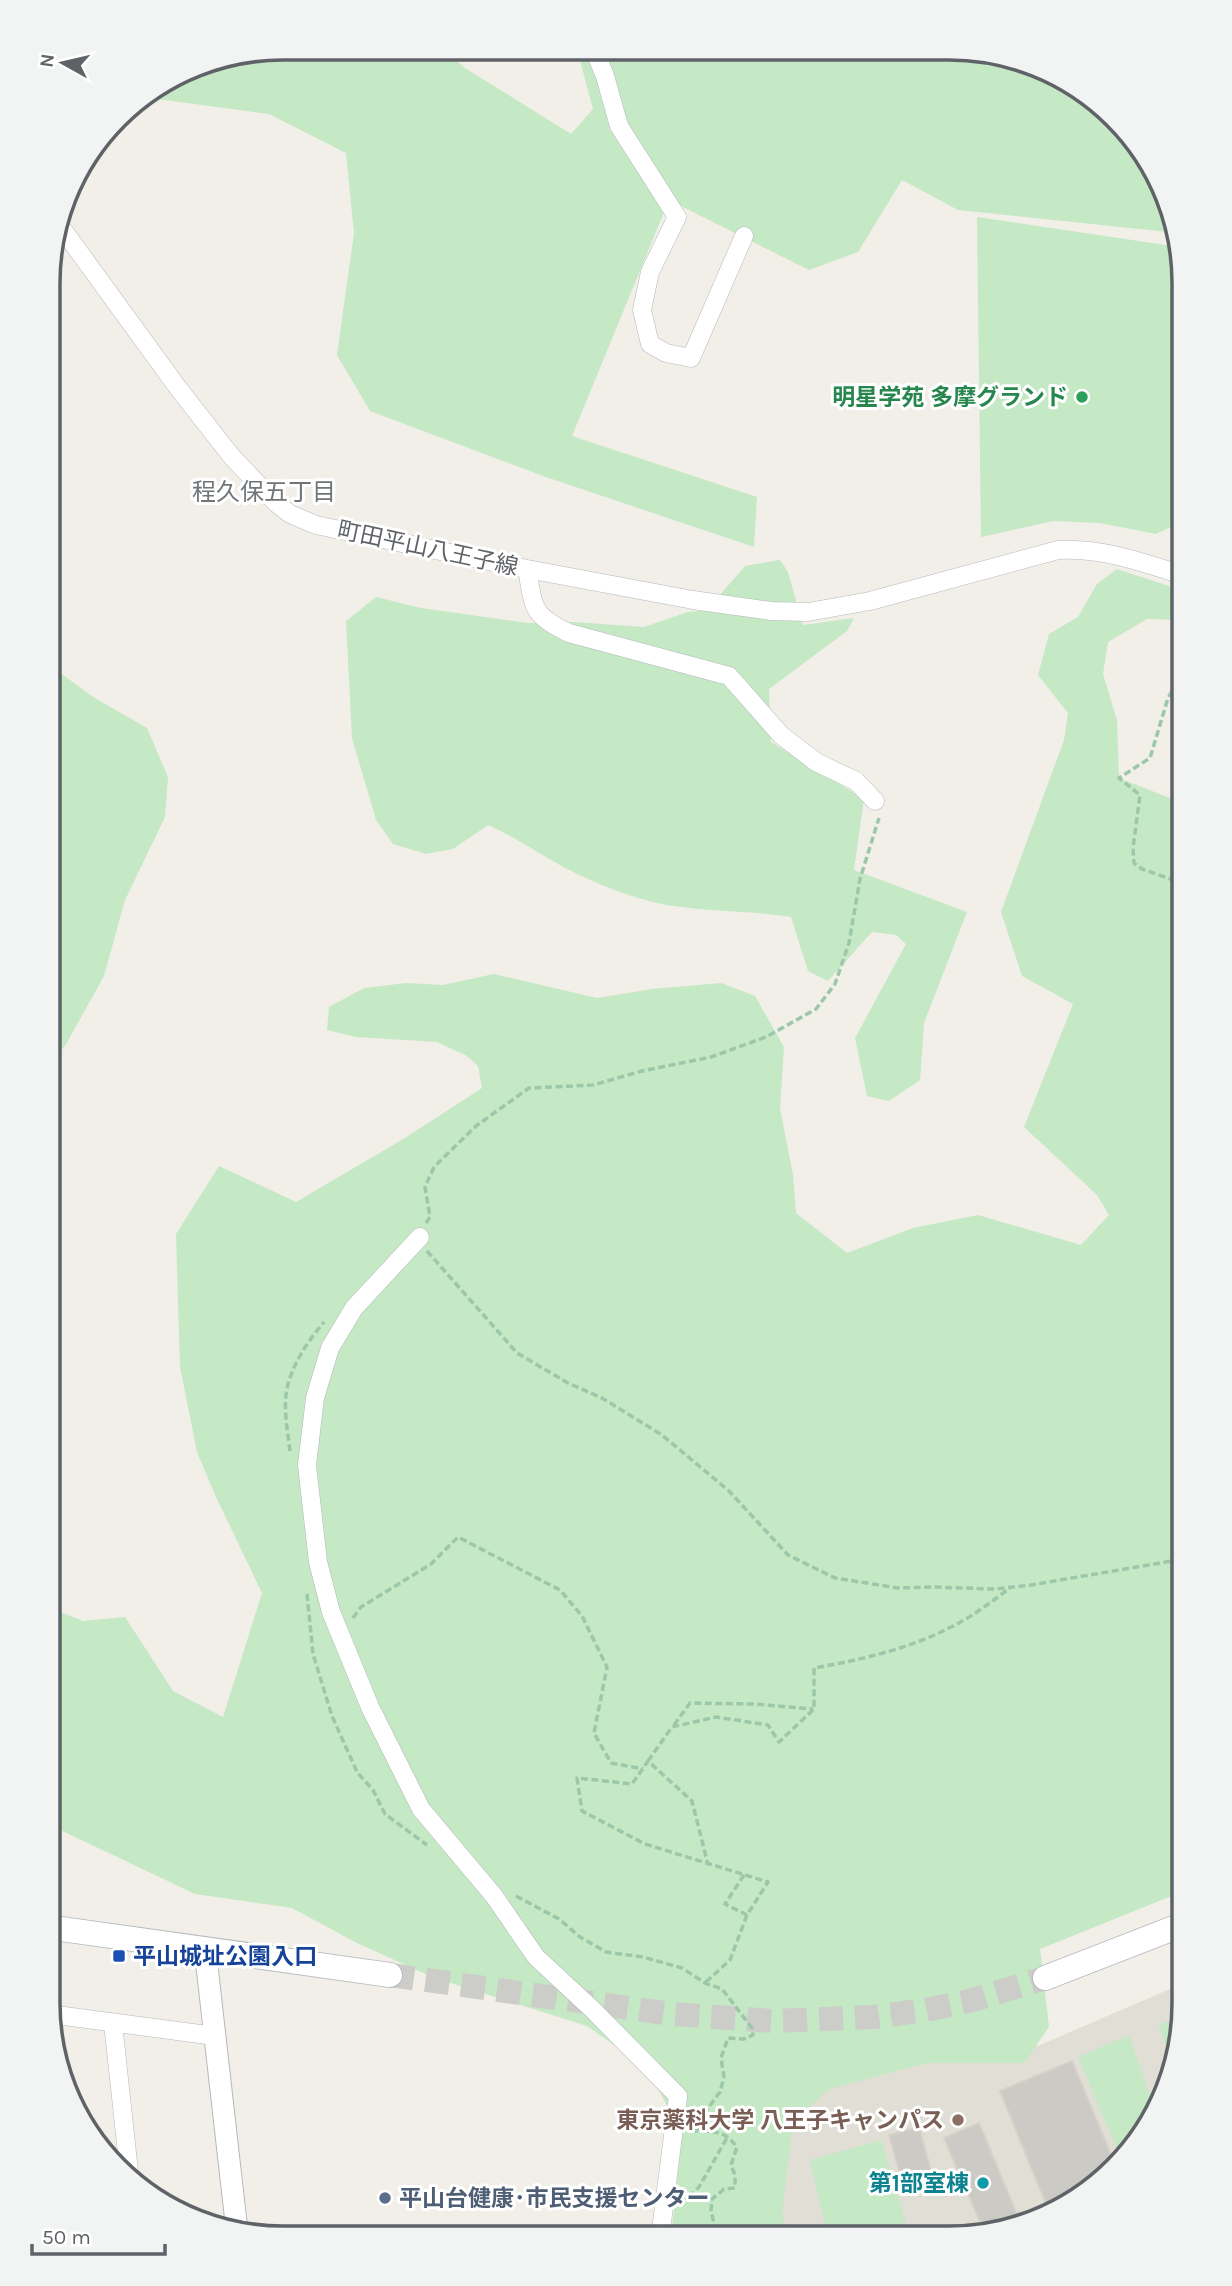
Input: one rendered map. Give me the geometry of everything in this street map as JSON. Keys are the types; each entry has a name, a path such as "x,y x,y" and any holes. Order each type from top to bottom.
{"main road":[{"path":"59,1929 390,1975"},
{"path":"1045,1978 1172,1929"}],"street":[{"path":"598,59 619,127 677,217 650,272 642,310 650,344 666,353 691,358 744,236"},
{"name":"町田平山八王子線","path":"65,233 178,388 232,457 276,503 290,514 316,525 527,569 693,600 771,611 808,612 870,601 1058,550 1082,549 1112,553 1172,572"},
{"path":"527,569 534,608 540,617 569,633 729,676 781,735 816,762 856,782 874,801"},
{"path":"420,1237 354,1308 330,1348 315,1398 307,1465 318,1562 331,1612 370,1707 421,1809 494,1896 536,1957 592,2008 678,2096 663,2226"},
{"path":"205,1949 236,2221"},
{"path":"60,2016 215,2036"},
{"path":"113,2023 128,2164"}],"path":[{"path":"1172,691 1150,758 1119,778 1140,795 1133,848 1134,863 1142,869 1172,879"},
{"path":"874,801 880,820 860,878 849,943 835,984 816,1009 766,1037 710,1058 642,1071 593,1085 529,1088 475,1126 434,1167 425,1187 429,1217 420,1237 426,1250 517,1353 568,1383 602,1398 663,1435 729,1491 788,1555 835,1578 898,1588 1012,1587 1172,1562"},
{"path":"291,1462 286,1396 293,1369 312,1336 330,1315"},
{"path":"340,1635 361,1607 431,1564 458,1536 560,1590 582,1616 607,1667 594,1733 611,1763 643,1769"},
{"path":"672,1727 716,1717 768,1725 779,1742 814,1709 814,1668 914,1644 972,1615 1012,1587"},
{"path":"307,1591 313,1654 332,1716 357,1772 373,1790 385,1814 429,1846"},
{"path":"705,1983 730,1960 747,1915 768,1882 645,1844 582,1811 578,1778 632,1784 690,1703 814,1709"},
{"path":"648,1761 692,1801 708,1865"},
{"path":"744,1875 725,1904 747,1915"},
{"path":"513,1894 559,1919 580,1937 607,1952 643,1957 682,1968 705,1983 722,1989 752,2028 753,2035 744,2039 728,2038 721,2058 724,2077 720,2092 703,2115 699,2132"},
{"path":"676,2128 699,2132 714,2130 728,2136 737,2147 731,2165 735,2175 735,2188 724,2189 712,2199 714,2226"},
{"path":"665,2226 699,2187 728,2136"}],"shaded area":[{"name":"東京薬科大学 八王子キャンパス","path":"1172,1988 1168,2047 1156,2089 1127,2139 1107,2161 1074,2189 1021,2215 979,2225 765,2226 765,2050 988,2056 1040,2045"}],"green space":[{"path":"454,59 571,134 593,109 580,59 979,61 1021,71 1048,82 1097,115 1135,158 1150,184 1166,232 958,210 902,180 858,252 809,270 669,200 572,436 757,497 754,547 546,477 370,411 337,355 354,233 346,153 269,114 156,99 197,76 253,61"},
{"name":"明星学苑 多摩グランド","path":"977,217 1169,246 1172,282 1172,526 1156,534 1100,523 1053,521 981,537"},
{"path":"780,560 788,572 803,625 854,618 847,631 769,689 771,742 864,799 854,870 967,912 924,1023 920,1080 889,1101 867,1096 855,1038 906,944 896,935 872,932 828,981 808,971 791,917 674,906 630,895 571,871 488,825 453,849 426,854 393,844 376,820 352,738 346,621 376,597 421,608 528,623 575,622 644,627 688,612 707,610 745,566"},
{"path":"1117,569 1172,587 1172,620 1147,619 1108,642 1103,674 1117,720 1119,778 1172,799 1172,1896 1040,1949 1049,2027 1024,2063 927,2063 829,2089 793,2122 782,2214 785,2226 672,2226 682,2135 648,2069 587,2026 432,1977 357,1943 292,1908 195,1894 59,1829 59,1611 83,1621 125,1617 173,1691 223,1717 262,1593 197,1452 180,1367 176,1234 219,1166 296,1202 405,1138 482,1088 478,1066 467,1056 437,1042 356,1037 327,1030 329,1007 364,988 406,983 443,985 494,974 597,998 652,989 721,983 755,996 784,1047 780,1108 793,1175 796,1213 847,1253 913,1228 978,1215 1081,1245 1109,1215 1097,1195 1024,1127 1073,1004 1022,976 1001,912 1064,740 1068,713 1038,675 1049,634 1078,617 1097,584"},
{"path":"59,672 93,697 147,728 168,777 165,817 125,900 104,976 59,1052"},
{"path":"1172,2019 1168,2049 1158,2025"},
{"path":"1129,2035 1151,2099 1143,2115 1117,2150 1078,2057"},
{"path":"881,2140 906,2222 893,2226 825,2226 810,2160"}],"building":[{"path":"1072,2061 1111,2156 1085,2181 1047,2205 1000,2091"},
{"name":"第1部室棟","path":"979,2123 1017,2216 981,2225 944,2138"},
{"path":"919,2127 935,2186 906,2194 889,2135"}],"tunnel":[{"path":"390,1975 672,2014 773,2021 874,2017 925,2010 969,2001 1045,1978"}],"place":[{"name":"明星学苑 多摩グランド","path":"1082,397"},
{"name":"平山城址公園入口","path":"119,1956"},
{"name":"東京薬科大学 八王子キャンパス","path":"958,2120"},
{"name":"第1部室棟","path":"983,2183"},
{"name":"平山台健康･市民支援センター","path":"385,2198"}],"district":[{"name":"程久保五丁目","path":"264,492"}]}
